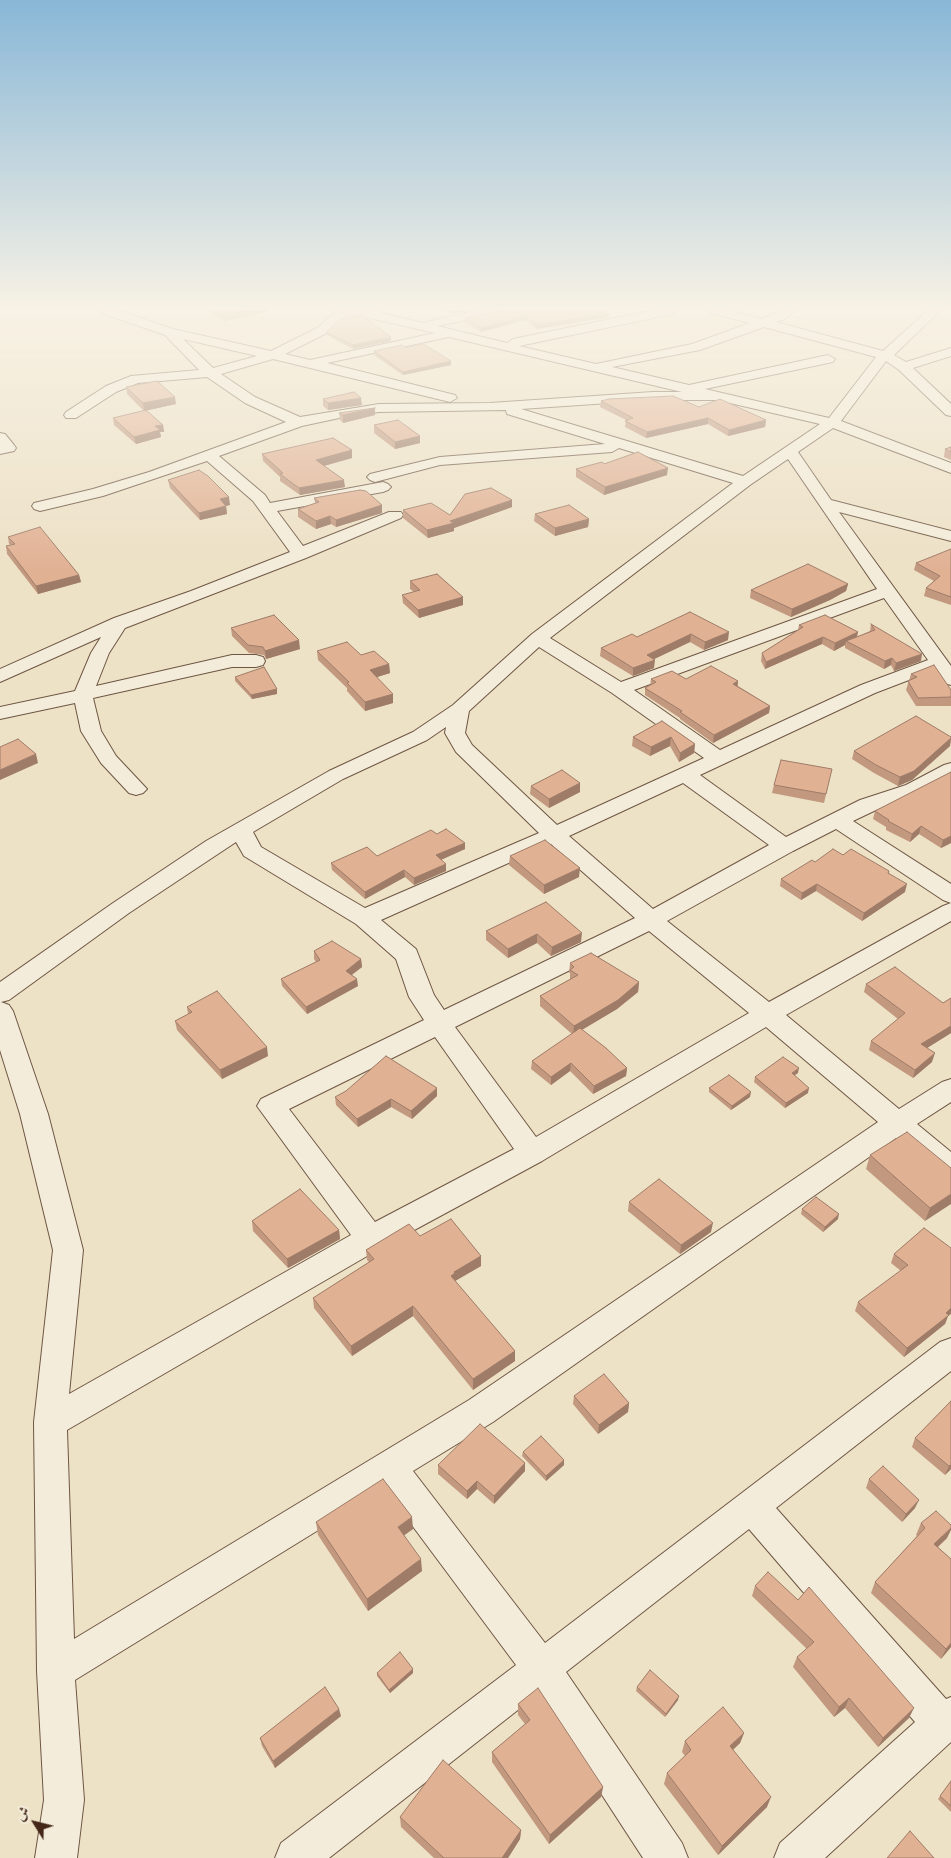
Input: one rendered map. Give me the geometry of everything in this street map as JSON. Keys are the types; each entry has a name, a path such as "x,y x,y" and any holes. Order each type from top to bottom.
{"street":[{"path":"71,415 99,397"},
{"path":"245,397 298,422"},
{"path":"448,397 533,417 745,482"},
{"path":"40,506 97,493 154,475 298,422 337,414 379,408 490,407 614,398 682,397"},
{"path":"722,397 832,423 951,468"},
{"path":"0,994 120,908 214,846 336,775 420,736 460,709 538,638 745,482 832,423 852,397"},
{"path":"935,397 951,412"},
{"path":"0,437 9,448 0,450"},
{"path":"267,508 379,482 440,461 626,447"},
{"path":"364,918 554,835 868,689 945,671 790,451"},
{"path":"209,455 259,498 300,554"},
{"path":"825,503 951,536"},
{"path":"0,676 120,622 197,595 395,515"},
{"path":"619,689 887,590"},
{"path":"120,622 100,653 84,695 91,731 108,759 136,789"},
{"path":"538,638 619,689 719,759"},
{"path":"0,712 84,695 202,666 232,661 256,661"},
{"path":"460,709 455,732 463,748 554,835 652,920 768,1014 951,1168"},
{"path":"371,1239 271,1106 652,920 785,846 837,820 868,805 913,789 951,769"},
{"path":"686,775 785,846"},
{"path":"837,820 951,895"},
{"path":"241,830 252,851 364,918 385,934 407,955 422,996 439,1023 532,1153"},
{"path":"50,1422 371,1239 532,1153 768,1014 951,912"},
{"path":"0,1011 34,1114 68,1250 50,1422 56,1671 64,1800 56,1858"},
{"path":"56,1671 481,1411 897,1123 951,1089"},
{"path":"296,1858 542,1670 951,1352"},
{"path":"389,1466 542,1670 667,1858"},
{"path":"751,1506 947,1720 795,1858"}],"building":[{"path":"136,397 175,397 143,403"},
{"path":"333,397 361,398 328,403 323,399"},
{"path":"675,397 699,407 720,399 766,420 729,430 708,418 647,432 625,421 633,418 601,401 609,399"},
{"path":"375,408 343,415 339,413"},
{"path":"146,410 163,425 155,426 160,430 134,437 113,418"},
{"path":"398,420 420,436 395,442 374,425"},
{"path":"333,438 352,450 316,460 344,480 299,488 280,474 283,473 262,454"},
{"path":"638,452 668,468 605,487 576,469 602,462 604,464"},
{"path":"199,470 208,476 229,497 220,499 226,506 199,513 168,480"},
{"path":"491,488 512,500 450,521 454,523 427,530 403,510 431,503 450,515 465,494"},
{"path":"360,490 366,491 382,505 336,520 330,516 316,521 298,509 319,502 314,498"},
{"path":"569,505 589,519 555,528 535,514"},
{"path":"40,527 79,575 36,586 6,546 15,544 8,537"},
{"path":"951,549 951,597 926,588 940,576 916,563"},
{"path":"808,564 848,584 792,609 751,590"},
{"path":"437,574 463,597 418,610 402,595 420,590 410,581"},
{"path":"690,612 729,632 705,642 691,634 647,655 655,660 633,668 601,648 632,634 637,637"},
{"path":"274,615 299,640 265,651 263,647 248,645 231,628"},
{"path":"825,615 858,632 835,643 823,637 766,662 762,653 803,627 799,625"},
{"path":"871,624 922,654 896,663 892,658 885,661 846,641 875,630"},
{"path":"347,642 361,655 374,651 389,664 370,670 393,694 365,702 347,683 349,682 317,651"},
{"path":"934,665 951,690 951,697 918,698 908,681 917,677 911,674"},
{"path":"711,666 738,681 733,684 770,706 714,735 680,712 682,711 645,688 656,682 651,679 672,671 686,679"},
{"path":"264,667 277,689 251,695 235,677"},
{"path":"916,716 951,738 914,771 900,777 854,751"},
{"path":"662,721 695,744 680,753 671,737 651,747 633,737"},
{"path":"18,739 36,754 0,770 0,747"},
{"path":"781,760 832,769 826,794 774,785"},
{"path":"562,770 580,783 549,799 531,786"},
{"path":"951,772 951,836 943,840 921,826 912,834 888,821 875,811"},
{"path":"446,829 465,843 436,855 446,864 414,878 404,870 365,892 331,863 367,847 377,856 431,830 437,834"},
{"path":"545,840 580,868 544,885 510,856"},
{"path":"833,849 843,855 851,849 907,884 864,913 817,884 802,893 781,879 812,860 815,862"},
{"path":"546,902 582,933 552,947 537,934 508,949 486,931"},
{"path":"332,941 361,959 346,971 357,979 306,1007 281,979 320,960 314,951"},
{"path":"591,953 639,982 618,1000 574,1026 540,996 578,975 570,970 574,967 570,963"},
{"path":"895,967 943,1003 951,998 951,1026 921,1044 935,1053 915,1070 871,1041 905,1013 866,984"},
{"path":"217,991 267,1047 220,1070 175,1021 192,1012 187,1007"},
{"path":"580,1028 606,1048 627,1068 594,1086 571,1063 551,1077 532,1061"},
{"path":"386,1056 437,1088 411,1111 391,1099 357,1119 335,1097 346,1091"},
{"path":"783,1057 799,1068 792,1073 809,1088 786,1103 755,1077"},
{"path":"729,1075 751,1092 732,1106 709,1088"},
{"path":"907,1132 951,1168 951,1194 930,1208 870,1155"},
{"path":"659,1179 713,1223 681,1245 629,1202"},
{"path":"300,1189 339,1230 287,1259 252,1221"},
{"path":"816,1197 839,1214 825,1227 802,1209"},
{"path":"451,1219 481,1256 454,1272 451,1276 515,1351 473,1379 413,1306 351,1346 313,1298 374,1259 366,1250 409,1224 420,1236"},
{"path":"924,1228 951,1248 951,1308 946,1313 949,1315 907,1348 858,1302 908,1265 894,1254"},
{"path":"604,1374 629,1403 599,1425 574,1396"},
{"path":"951,1401 951,1465 949,1466 915,1438"},
{"path":"480,1424 525,1463 494,1496 477,1481 467,1491 438,1465"},
{"path":"541,1436 564,1460 546,1476 523,1452"},
{"path":"883,1466 919,1500 906,1514 869,1479"},
{"path":"383,1479 412,1517 398,1527 421,1559 367,1599 316,1522"},
{"path":"936,1511 951,1525 951,1528 934,1544 951,1559 951,1643 946,1649 875,1582 925,1528 921,1523"},
{"path":"768,1572 798,1600 809,1587 914,1708 883,1738 849,1698 839,1707 797,1657 814,1642 755,1586"},
{"path":"400,1652 413,1669 389,1690 377,1673"},
{"path":"650,1670 679,1696 666,1714 637,1687"},
{"path":"325,1687 339,1709 273,1761 260,1738"},
{"path":"538,1688 603,1787 550,1835 492,1752 530,1720 518,1704"},
{"path":"723,1707 744,1733 730,1746 771,1797 722,1846 667,1773 691,1750 685,1741"},
{"path":"443,1760 521,1830 502,1858 444,1858 400,1817"},
{"path":"951,1781 951,1806 940,1796"},
{"path":"910,1831 934,1858 887,1858"}]}
